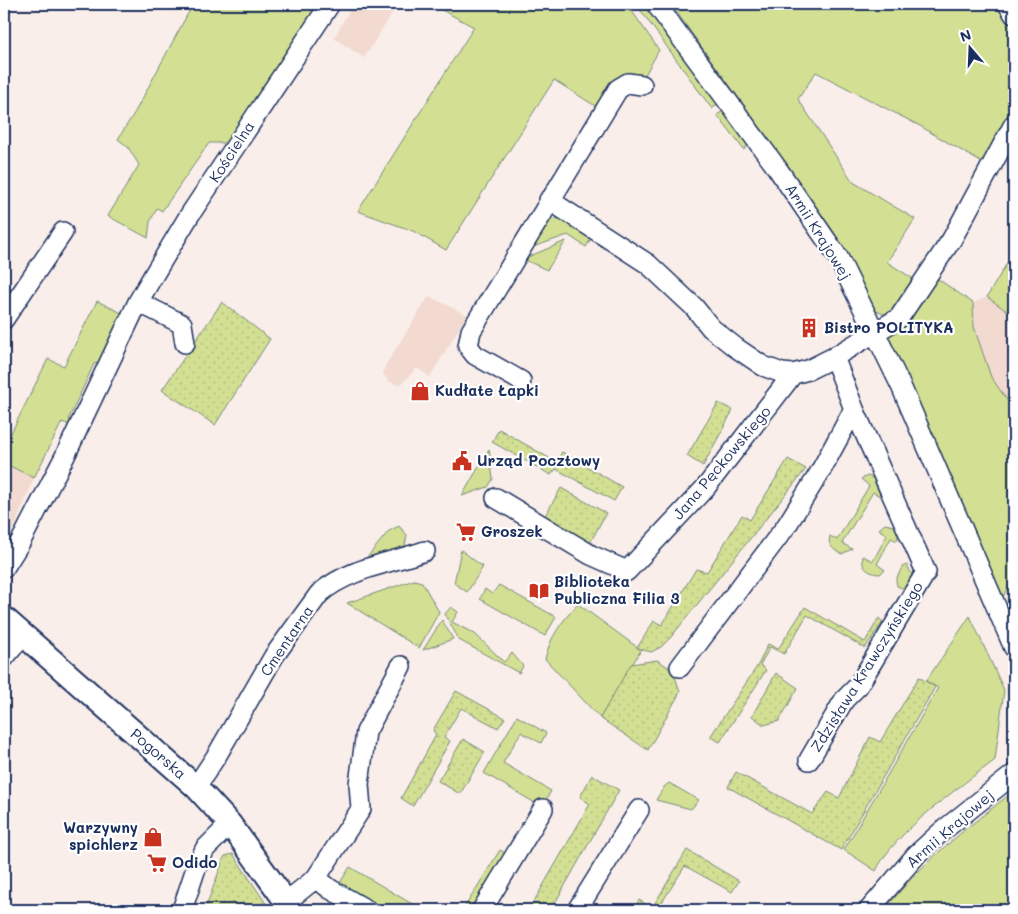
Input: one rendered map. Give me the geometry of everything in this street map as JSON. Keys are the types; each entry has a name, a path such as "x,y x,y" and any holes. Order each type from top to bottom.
{"street":[{"name":"Kościelna","path":"4,568 21,541 66,456 138,302 189,216 330,4"},
{"name":"Armii Krajowej","path":"656,4 777,168 838,257 901,386 1014,648"},
{"path":"1008,4 1014,14"},
{"path":"522,380 475,355 468,346 471,331 618,89 628,83 642,86"},
{"path":"549,200 648,264 694,307 711,328 735,347 763,366 782,373 793,374 808,370 834,357 899,318 918,293 952,239 1014,124"},
{"path":"4,319 63,232"},
{"path":"138,302 182,324 184,343"},
{"name":"Zdzisława Krawczyńskiego","path":"809,760 844,700 858,686 926,572 854,409 834,357"},
{"name":"Jana Pęckowskiego","path":"496,498 591,555 628,571 706,487 793,374"},
{"path":"680,667 787,525 820,472 854,409"},
{"name":"Cmentarna","path":"196,787 217,755 274,656 319,594 328,586 349,576 425,551"},
{"name":"Pogorska","path":"4,618 196,787 230,824 289,906"},
{"path":"4,658 23,635"},
{"path":"289,906 316,878 361,809 359,784 366,732 401,666"},
{"name":"Armii Krajowej","path":"870,910 894,879 929,843 1014,774"},
{"path":"482,910 543,809"},
{"path":"577,910 639,810"},
{"path":"182,910 195,871 205,849 230,824"},
{"path":"316,878 330,889 367,910"}],"shaded area":[{"path":"353,4 398,4 364,58 334,38"},
{"path":"429,296 467,315 430,377 417,368 400,385 389,382 383,374 385,366"},
{"path":"987,297 1014,316 1014,410 991,377 974,327 973,303"},
{"path":"4,463 34,478 4,554"}],"green space":[{"path":"193,4 318,4 302,35 227,143 209,143 162,211 157,208 150,222 148,238 108,216 139,165 128,147 118,139 135,112"},
{"path":"440,4 627,4 659,50 645,75 616,78 597,107 554,80 446,250 413,231 358,211 474,27 438,8"},
{"path":"636,4 644,4 718,103 712,109"},
{"path":"671,4 848,4 855,8 865,4 1001,4 1014,25 1014,107 984,164 920,126 816,72 798,99 853,182 915,219 887,262 915,280 892,313 884,314 876,311 831,230"},
{"path":"728,108 749,143 744,150 717,115"},
{"path":"558,218 593,235 586,247 568,235 527,249 548,221"},
{"path":"566,241 547,270 523,259 561,243"},
{"path":"1014,251 1014,316 987,297"},
{"path":"935,277 973,303 974,327 991,377 1014,410 1014,577 1002,599 888,335"},
{"path":"97,301 124,314 103,361 94,364 69,418 72,426 62,422 34,478 4,463 4,438 8,439 48,359 64,366"},
{"path":"222,302 270,339 215,425 162,390"},
{"path":"718,403 733,410 703,466 687,456"},
{"path":"499,429 556,462 562,452 622,487 614,501 556,469 551,475 492,442"},
{"path":"489,449 493,479 488,487 462,496"},
{"path":"788,459 806,469 671,637 661,647 651,652 637,648 654,621 662,625 696,569 707,572 742,515 750,520"},
{"path":"868,476 873,478 881,497 873,492 842,543 852,549 842,554 830,545 830,536 837,540 869,486 861,479"},
{"path":"561,488 606,513 590,543 545,516"},
{"path":"885,524 894,526 898,534 897,541 891,538 877,564 885,570 880,574 876,574 864,567 862,560 863,556 873,561 887,535 879,529"},
{"path":"399,526 407,535 404,550 359,567 389,531"},
{"path":"461,550 483,567 467,592 454,583"},
{"path":"907,565 913,577 909,585 902,588 897,586 896,580 902,567"},
{"path":"414,580 422,582 439,612 419,648 347,603"},
{"path":"499,585 556,617 545,636 480,599 485,589 492,594"},
{"path":"578,604 641,650 600,718 545,659 557,630"},
{"path":"451,607 458,612 452,622 475,634 504,662 512,653 523,666 519,673 459,640 445,614"},
{"path":"805,607 865,642 879,618 883,622 865,648 807,615 784,654 770,647 760,665 766,670 720,742 710,737 758,665 768,644 778,649"},
{"path":"970,616 1004,690 995,760 912,826 885,856 876,871 844,850 938,688 926,681"},
{"path":"442,620 453,639 423,650"},
{"path":"657,660 673,670 680,692 648,750 600,718 631,664"},
{"path":"776,673 798,688 779,721 764,725 752,716"},
{"path":"919,677 935,687 841,850 728,787 736,772 812,814 828,792 839,798 870,737 880,742"},
{"path":"456,691 505,718 498,728 461,708 444,737 450,741 413,806 401,798 436,735 433,730"},
{"path":"517,716 546,733 541,743 521,732 503,763 551,791 542,807 484,773"},
{"path":"463,739 485,752 460,794 438,781"},
{"path":"592,775 619,790 551,910 529,910 590,804 580,797"},
{"path":"669,783 699,800 691,809 656,800 664,787"},
{"path":"1014,791 1014,910 885,910 929,861"},
{"path":"500,850 507,854 472,910 463,910"},
{"path":"687,850 739,881 732,892 685,866 657,910 633,910 639,900 652,908"},
{"path":"233,854 270,910 205,910 225,856"},
{"path":"350,867 422,910 377,910 338,886"}],"place":[{"name":"Bistro POLITYKA","path":"809,328"},
{"name":"Kudłate Łapki","path":"420,391"},
{"name":"Urząd Pocztowy","path":"462,461"},
{"name":"Groszek","path":"466,532"},
{"name":"Biblioteka Publiczna Filia 3","path":"539,591"},
{"name":"Warzywny spichlerz","path":"153,837"},
{"name":"Odido","path":"157,863"}]}
